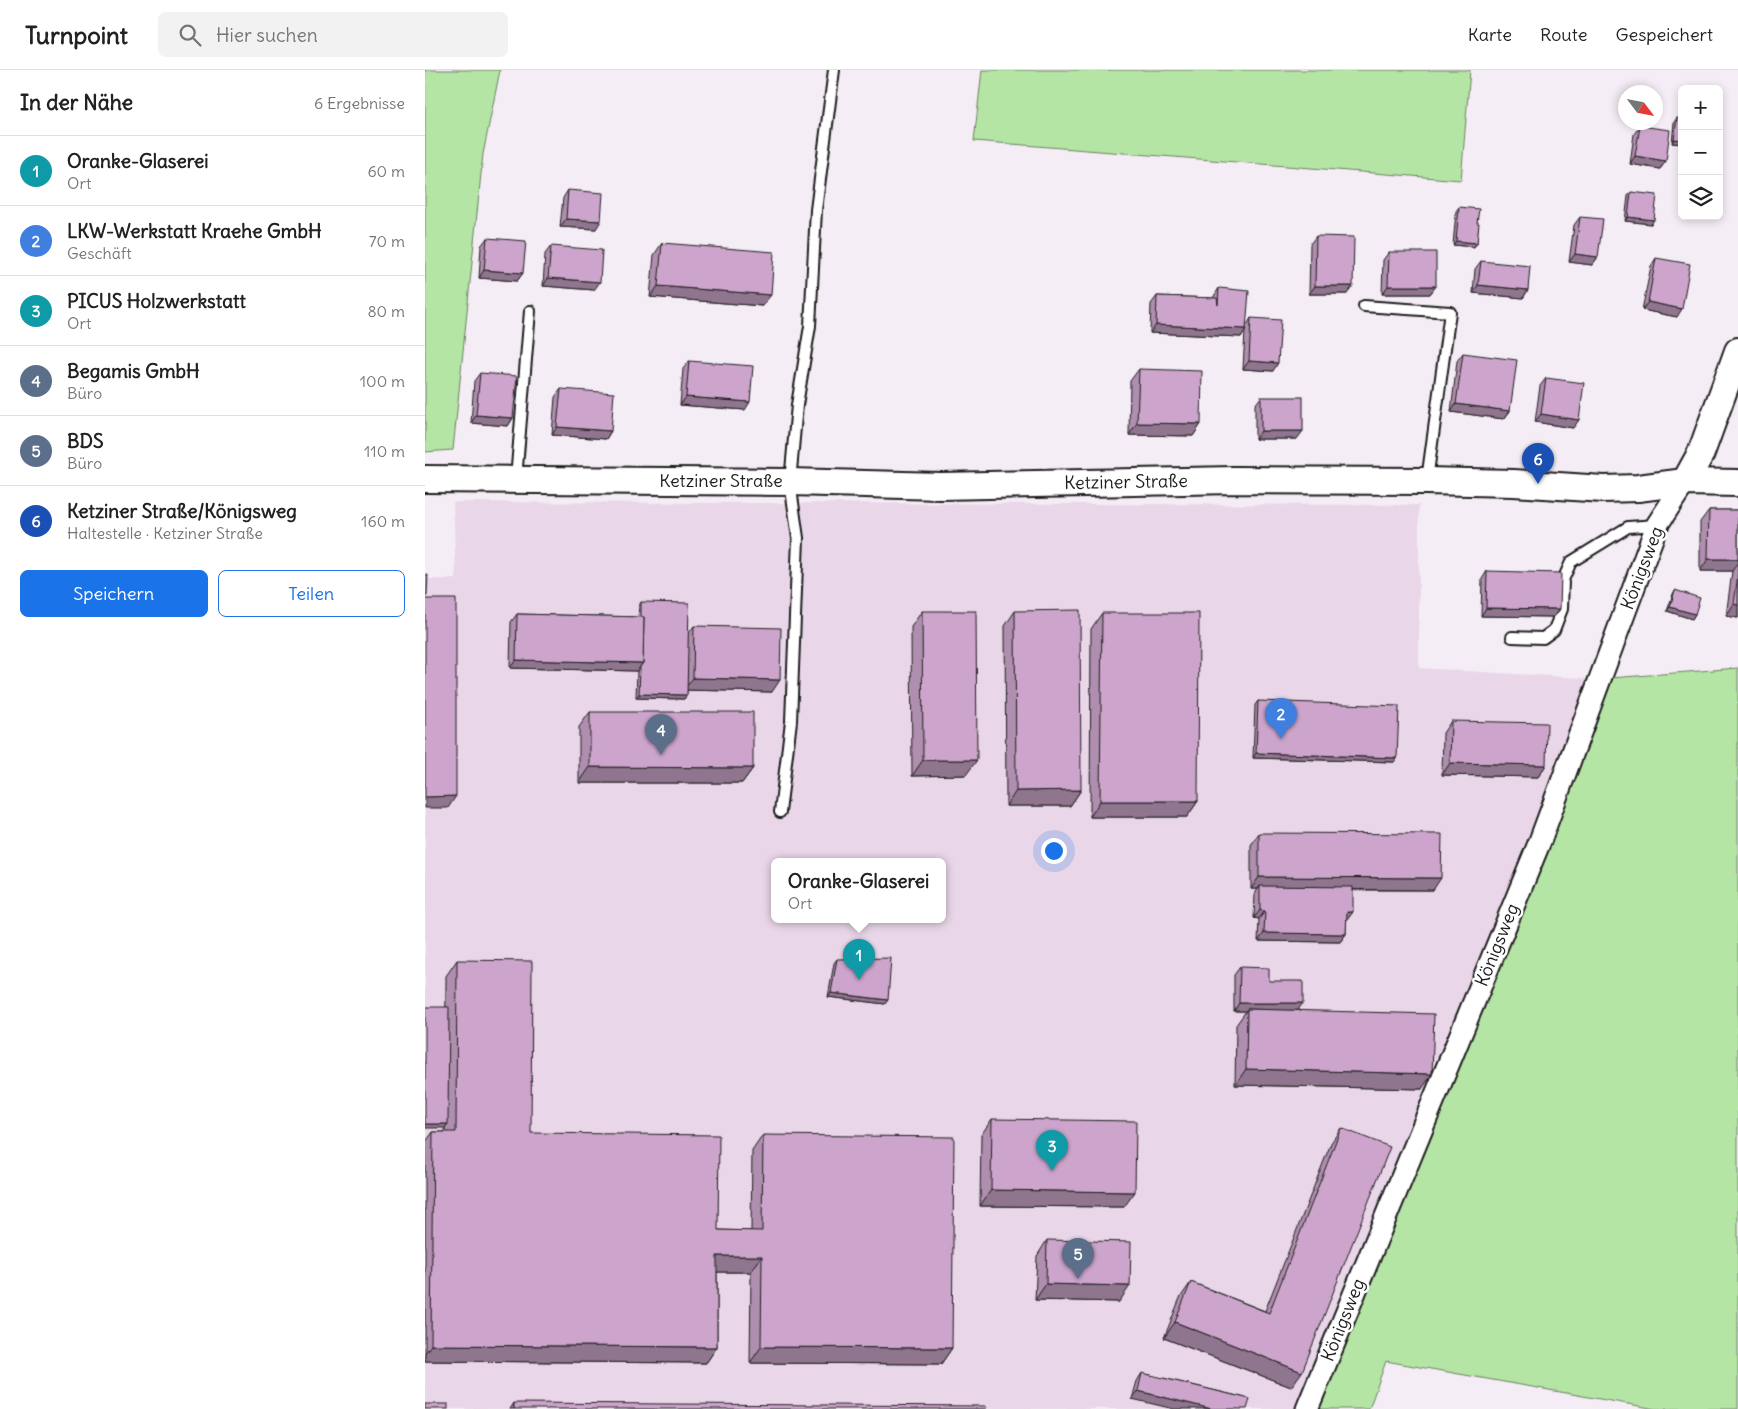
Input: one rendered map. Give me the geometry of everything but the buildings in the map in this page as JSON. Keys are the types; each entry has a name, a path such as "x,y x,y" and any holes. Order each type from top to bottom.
{"street":[{"path":"1685,482 1701,452 1738,351"},
{"name":"Ketziner Straße","path":"425,479 487,478 516,480 790,482 941,486 1234,480 1426,481 1514,483 1603,489 1637,488 1685,482 1738,484"},
{"name":"Königsweg","path":"1307,1409 1540,841 1657,525 1685,482"}],"lane":[{"path":"780,812 791,721 798,538 790,482 797,405 810,326 816,210 834,70"},
{"path":"1364,306 1450,312 1426,481"},
{"path":"516,480 530,310"},
{"path":"1511,638 1543,638 1554,630 1562,609 1563,580 1571,562 1628,527 1657,525"}],"shaded area":[{"path":"453,502 1419,505 1419,668 1598,679 1299,1409 425,1409 425,579 456,579"}],"green space":[{"path":"425,70 500,70 483,154 453,450 425,452"},
{"path":"982,70 1470,70 1461,180 974,141"},
{"path":"1738,668 1738,1409 1656,1409 1386,1361 1369,1409 1299,1409 1598,679"}],"place":[{"name":"Ketziner Straße/Königsweg","path":"1538,484"},
{"name":"LKW-Werkstatt Kraehe GmbH","path":"1281,739"},
{"name":"Begamis GmbH","path":"661,755"},
{"name":"Oranke-Glaserei","path":"859,980"},
{"name":"PICUS Holzwerkstatt","path":"1052,1171"},
{"name":"BDS","path":"1078,1279"}]}
